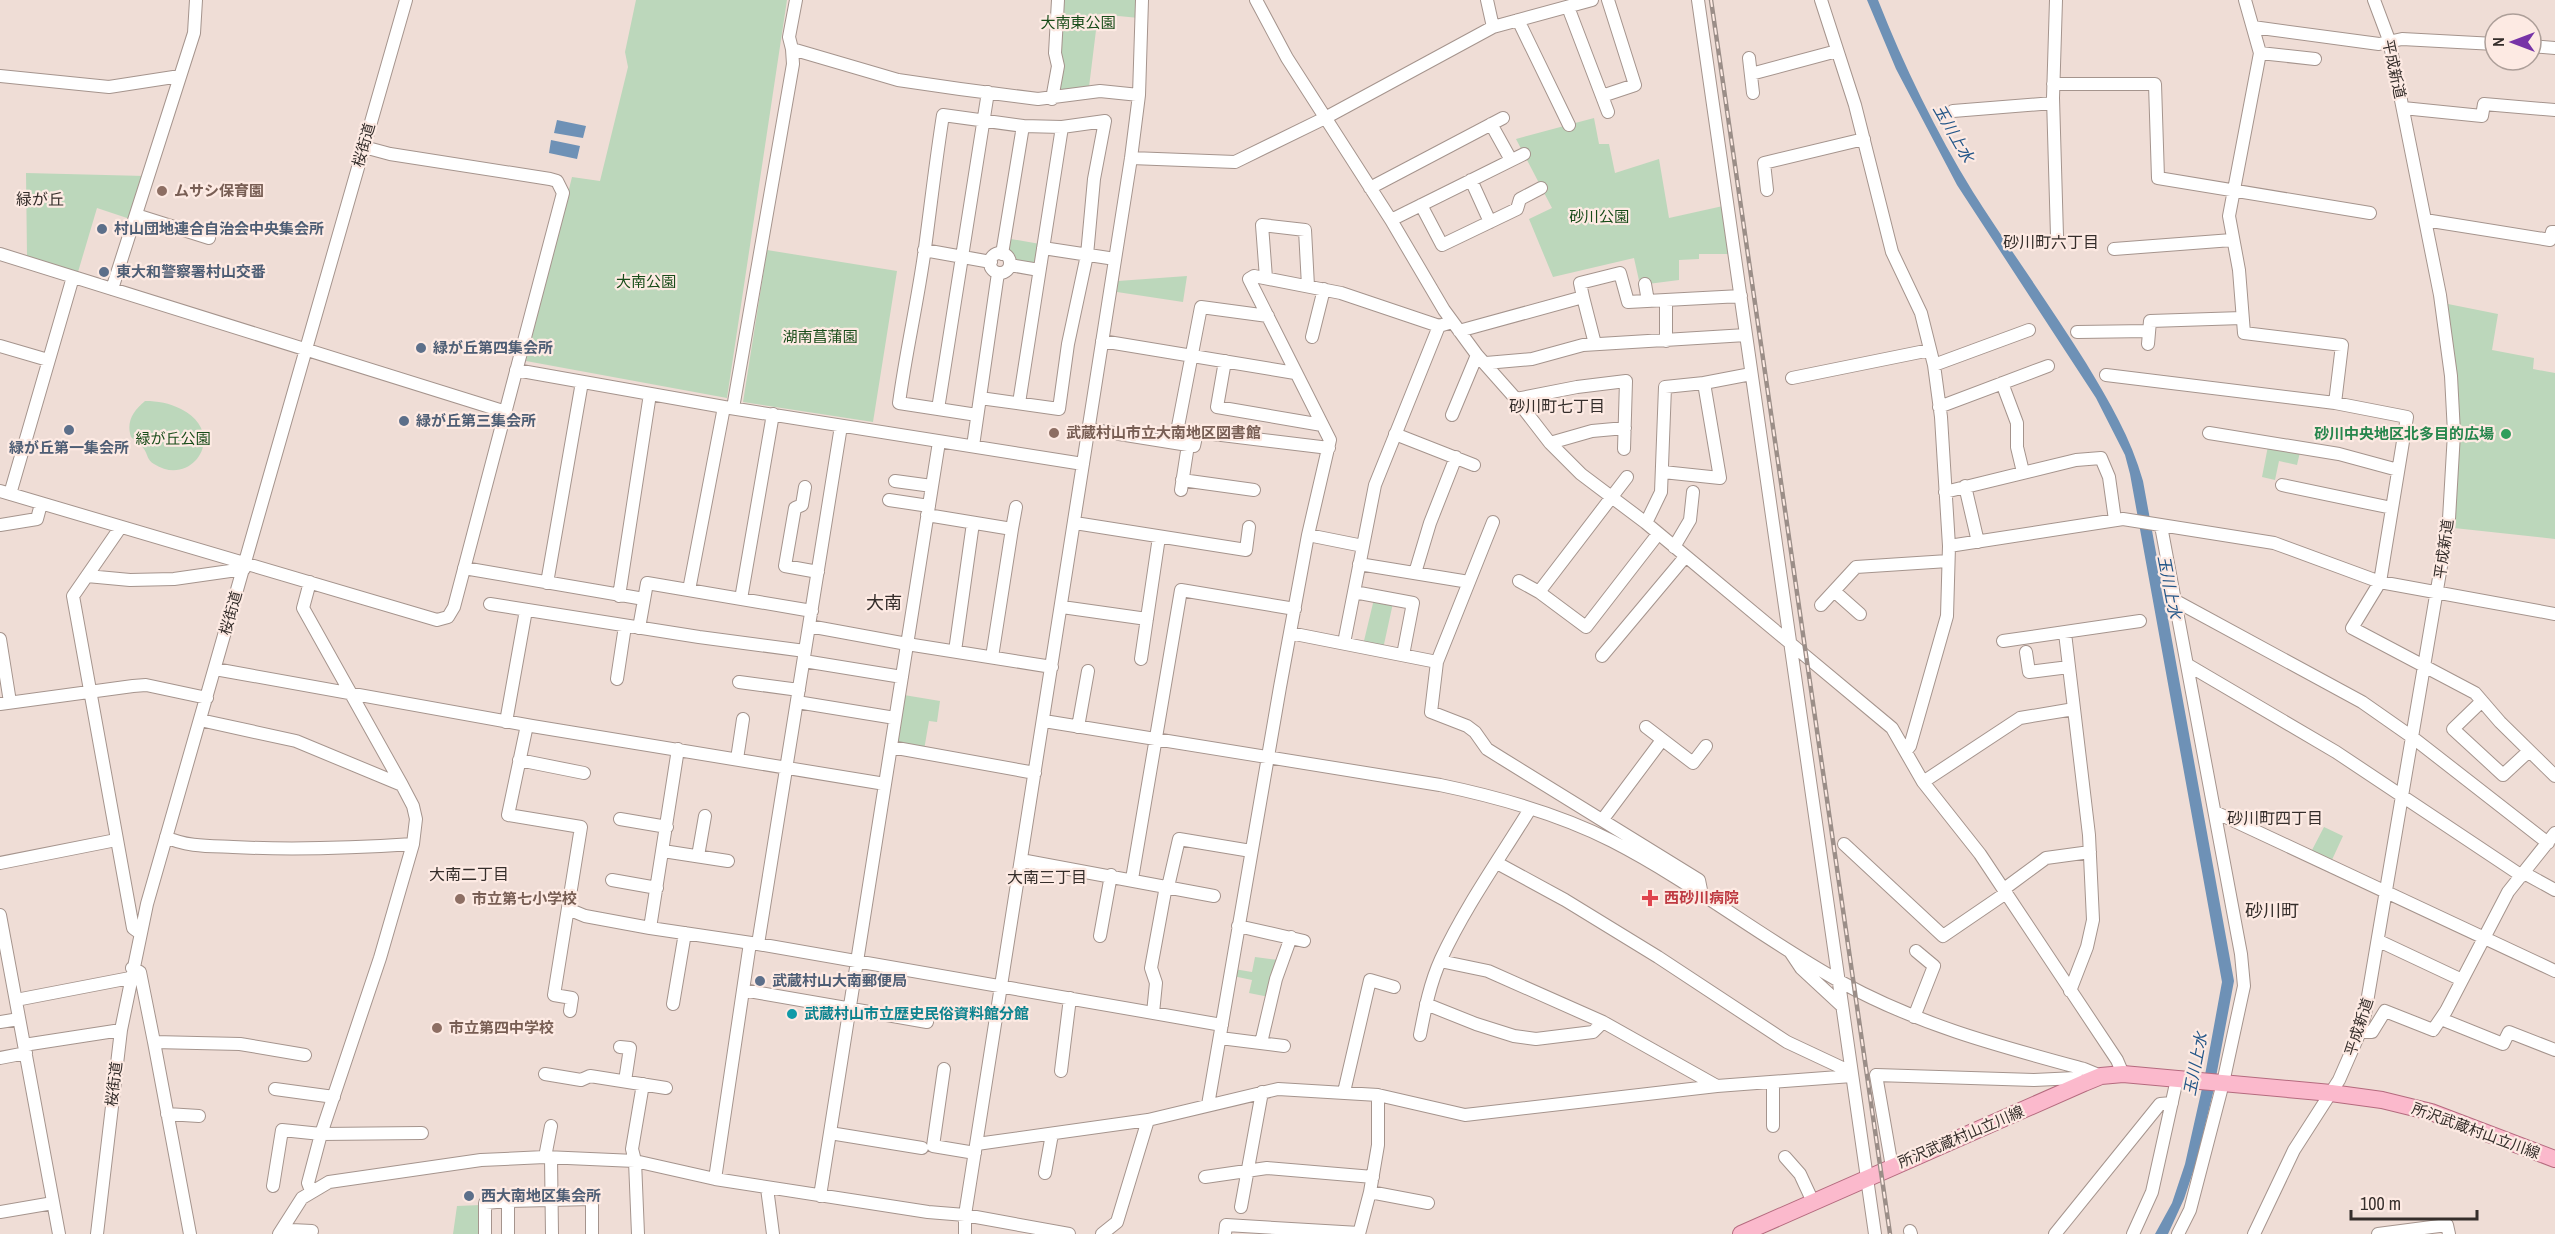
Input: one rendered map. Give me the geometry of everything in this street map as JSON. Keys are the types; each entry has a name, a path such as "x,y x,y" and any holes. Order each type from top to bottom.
{"main road":[{"name":"所沢武蔵村山立川線","path":"1741,1234 2101,1076 2123,1074 2220,1082 2382,1100 2431,1112 2555,1159"}],"street":[{"path":"112,290 194,33 196,0"},
{"name":"桜街道","path":"97,1234 121,1030 140,933 406,0"},
{"path":"689,590 729,408 793,64 789,37 796,0"},
{"path":"1052,99 1058,66 1055,53 1058,0"},
{"path":"965,1234 965,1215 1131,158 1139,95 1142,0"},
{"path":"1487,0 1493,27"},
{"path":"1131,158 1235,162 1325,118 1493,27 1592,0"},
{"path":"1602,96 1635,85 1608,0"},
{"path":"1698,0 1875,1234"},
{"path":"1821,0 1864,139 1892,252 1921,313 1934,365 1939,407 1949,546 1947,616 1910,746 1906,751"},
{"path":"2056,0 2053,103 2057,236"},
{"path":"2245,0 2260,53 2229,216 2239,270 2244,333 2342,345 2335,403"},
{"name":"平成新道","path":"2254,1234 2294,1150 2339,1080 2360,1032 2368,1004 2449,519 2454,433 2446,336 2389,40 2374,0"},
{"path":"1260,1 1287,58 1391,220 1456,327 1481,359 1550,443 1581,474 1646,524 1892,728 1923,782 1980,854 2123,1074"},
{"path":"1568,7 1608,112"},
{"path":"1518,20 1569,124"},
{"path":"2253,27 2379,44 2402,39 2483,43"},
{"path":"792,49 898,80 988,92 1052,99 1085,92 1139,95"},
{"path":"1751,74 1837,51"},
{"path":"2260,53 2315,59"},
{"path":"1749,58 1753,93"},
{"path":"0,76 109,87 180,75"},
{"path":"2053,84 2155,84 2158,178 2370,213"},
{"path":"938,409 988,92"},
{"path":"1953,111 2053,103"},
{"path":"2403,108 2482,116 2484,104 2555,110"},
{"path":"977,415 899,403 943,115 1023,126 1062,127 1105,121 1094,180 1087,255 1068,344 1059,409 980,398"},
{"path":"1370,188 1497,121 1511,160"},
{"path":"1002,254 1023,126"},
{"path":"1019,403 1062,127"},
{"path":"1767,190 1764,163 1864,139"},
{"path":"73,277 5,493 245,566 310,582 441,621 451,613 464,568 563,193 561,186 550,179 390,154 364,147"},
{"path":"1391,220 1524,154"},
{"path":"1471,180 1490,222"},
{"path":"1421,205 1442,245 1517,209 1520,199 1541,188"},
{"path":"136,215 209,238"},
{"path":"2425,220 2550,240 2552,232 2555,232"},
{"path":"1266,278 1262,225 1305,230 1308,286"},
{"path":"2114,249 2232,240"},
{"path":"1043,248 1115,259"},
{"path":"924,250 991,262"},
{"path":"0,254 506,412"},
{"path":"1002,254 1007,256 1010,265 1005,272 998,273 993,270 991,262 993,256 1002,254"},
{"path":"1010,265 1039,270"},
{"path":"973,446 998,273"},
{"path":"1596,344 1580,283 1620,273 1628,302 1741,296"},
{"path":"1208,1104 1267,758 1308,535 1330,440 1249,279 1254,276 1324,289 1439,326 1456,327 1583,297"},
{"path":"1646,284 1648,301"},
{"path":"1312,337 1324,289"},
{"path":"1666,300 1666,341"},
{"path":"1254,490 1182,485 1181,443 1201,307 1268,316"},
{"path":"2148,344 2150,321 2242,318"},
{"path":"1344,643 1375,485 1439,326"},
{"path":"1934,365 2029,330"},
{"path":"2077,332 2149,331"},
{"path":"1481,359 1522,361 1596,344 1746,335"},
{"path":"1102,340 1295,373"},
{"path":"0,346 48,360"},
{"path":"1792,378 1930,350"},
{"path":"1452,415 1481,359"},
{"path":"1225,361 1216,407 1322,424"},
{"path":"1939,407 2048,366"},
{"path":"516,370 729,408 1083,464"},
{"path":"1646,524 1661,492 1665,387 1751,374"},
{"path":"2106,375 2335,403 2407,417 2380,582 2352,628 2475,693 2555,776"},
{"path":"1516,399 1577,387 1626,381 1624,449"},
{"path":"547,583 582,382"},
{"path":"1663,472 1720,478 1704,382"},
{"path":"2002,383 2017,423 2017,447 2023,472"},
{"path":"619,596 650,394"},
{"path":"741,599 773,414"},
{"path":"715,1179 743,990 754,944 786,767 841,426"},
{"path":"1550,443 1592,431 1625,428"},
{"path":"1088,429 1194,446 1197,432 1329,448"},
{"path":"2209,433 2339,454 2398,470"},
{"path":"1395,434 1474,465"},
{"path":"820,1196 939,442"},
{"path":"1415,573 1430,523 1456,457"},
{"path":"1945,492 2076,460 2101,458 2111,488 2115,520"},
{"path":"1539,592 1628,477"},
{"path":"895,481 932,486"},
{"path":"2282,485 2392,508"},
{"path":"1965,486 1978,542"},
{"path":"805,487 802,505 795,508 785,566 818,572"},
{"path":"1674,547 1690,520 1693,492"},
{"path":"889,500 973,523 1012,529"},
{"path":"0,525 37,519 41,504"},
{"path":"992,657 1016,507"},
{"path":"1949,546 2115,520 2133,522 2274,543 2380,582 2555,615"},
{"path":"1493,522 1437,662 1431,712 1467,726 1475,732 1488,749 1503,759 1604,819 1699,880 1702,895"},
{"path":"955,651 973,523"},
{"path":"1075,523 1246,550 1248,527"},
{"path":"2162,526 2241,954 2244,986 2190,1210 2178,1234"},
{"path":"120,528 73,596 133,928 140,933"},
{"path":"1519,580 1586,627 1658,534"},
{"path":"1308,535 1363,546"},
{"path":"1141,659 1160,537"},
{"path":"1602,656 1685,556"},
{"path":"1821,604 1856,567 1948,561"},
{"path":"1359,564 1468,582"},
{"path":"87,576 130,580 174,579 245,566"},
{"path":"464,568 644,599"},
{"path":"310,582 303,608 353,693 413,806 416,819 412,844 380,958 321,1134 308,1183 311,1191"},
{"path":"639,628 647,583 812,611"},
{"path":"1132,879 1181,590 1295,609"},
{"path":"1834,591 1860,614"},
{"path":"1354,592 1413,603 1403,655"},
{"path":"2174,600 2362,702 2551,838 2508,892 2441,1018 2431,1030 2385,1011 2372,1032 2360,1032"},
{"path":"490,604 804,656 902,677"},
{"path":"1062,606 1147,619"},
{"path":"506,722 526,610"},
{"path":"2003,640 2140,621"},
{"path":"617,679 626,626"},
{"path":"809,626 907,645 1052,667"},
{"path":"1290,633 1437,662"},
{"path":"2065,633 2090,852 2093,920 2087,947 2070,991"},
{"path":"0,639 5,703 89,691 146,686 207,698"},
{"path":"2026,652 2029,672 2069,667"},
{"path":"2188,665 2336,752 2523,874 2555,890"},
{"path":"215,669 506,722 885,784"},
{"path":"1078,726 1088,671"},
{"path":"739,682 895,718"},
{"path":"2482,701 2453,729 2503,775 2529,750"},
{"path":"1923,782 2020,718 2074,709"},
{"path":"737,759 743,719"},
{"path":"200,720 296,741 402,785"},
{"path":"1044,721 1440,785 1479,793 1530,809 1613,842 1838,981 1914,1017 1974,1039 2084,1069 2101,1076"},
{"path":"527,725 508,815 581,827 554,995 572,998 570,1011"},
{"path":"1646,727 1693,763 1706,746"},
{"path":"1604,819 1662,740"},
{"path":"891,747 1035,773"},
{"path":"650,928 678,749"},
{"path":"519,760 584,773"},
{"path":"1420,1035 1426,1004 1440,961 1456,930 1530,809"},
{"path":"2214,812 2555,971"},
{"path":"698,856 705,816"},
{"path":"620,819 667,826"},
{"path":"166,837 175,842 209,846 262,848 352,848 412,844"},
{"path":"1153,1013 1156,983 1151,968 1179,839 1251,850"},
{"path":"0,863 116,840"},
{"path":"1844,844 1943,936 2046,858 2090,852"},
{"path":"663,851 728,861"},
{"path":"1021,860 1214,896"},
{"path":"1497,863 1565,900 1658,957 1787,1042 1851,1074"},
{"path":"1100,936 1111,875"},
{"path":"612,880 657,888"},
{"path":"568,909 585,916 650,928 1153,1013 1261,1043 1284,1046"},
{"path":"0,915 2,940 16,1000 59,1234"},
{"path":"1238,926 1304,941"},
{"path":"673,1004 685,933"},
{"path":"1261,1043 1276,979 1291,937"},
{"path":"2379,941 2462,980"},
{"path":"1788,949 1801,968 1842,1006"},
{"path":"1914,1017 1934,966 1916,951"},
{"path":"1440,961 1488,971 1603,1022 1717,1086"},
{"path":"16,1000 140,972 190,1234"},
{"path":"1344,1092 1370,980 1394,987"},
{"path":"0,988 13,986"},
{"path":"743,990 927,1022"},
{"path":"1061,1071 1070,998"},
{"path":"1426,1004 1485,1027 1536,1040 1593,1032 1603,1022"},
{"path":"2441,1018 2503,1044 2509,1032 2555,1050"},
{"path":"0,1022 19,1019"},
{"path":"0,1058 25,1049 121,1030"},
{"path":"154,1042 240,1044 305,1055"},
{"path":"620,1047 630,1048 625,1081"},
{"path":"944,1069 933,1146 976,1148 1148,1120 1278,1089 1378,1095 1465,1115 1717,1086 1851,1074"},
{"path":"545,1074 581,1080 590,1076 666,1088"},
{"path":"1892,1167 1876,1075 2034,1080 2076,1078 2084,1083"},
{"path":"2133,1234 2152,1192 2172,1103 2183,1079"},
{"path":"1773,1082 1773,1126"},
{"path":"638,1234 635,1161 632,1149 643,1084"},
{"path":"275,1089 334,1097"},
{"path":"1241,1207 1262,1092"},
{"path":"1225,1234 1226,1225 1359,1233 1370,1192 1378,1145 1378,1095"},
{"path":"2055,1234 2160,1104 2172,1103"},
{"path":"167,1114 199,1116"},
{"path":"1102,1234 1117,1222 1148,1120"},
{"path":"551,1126 548,1157 552,1198 552,1234"},
{"path":"273,1186 282,1130 321,1134 422,1133"},
{"path":"830,1133 922,1148"},
{"path":"1045,1173 1052,1134"},
{"path":"312,1231 286,1231 295,1206 311,1191 338,1179 482,1160 548,1157 635,1161 767,1188 965,1215 1069,1234"},
{"path":"1785,1157 1800,1174 1813,1202"},
{"path":"1205,1176 1267,1168 1373,1177"},
{"path":"767,1188 773,1234"},
{"path":"1370,1192 1428,1203"},
{"path":"485,1234 484,1203 552,1198 592,1199 592,1234"},
{"path":"508,1201 508,1234"},
{"path":"0,1212 53,1203"},
{"path":"2378,1234 2447,1225 2449,1234"}],"green space":[{"name":"大南公園","path":"636,0 787,0 727,398 526,361 572,177 600,181 628,67 625,52"},
{"name":"大南東公園","path":"1062,0 1140,0 1139,18 1098,14 1089,87 1058,95 1057,52"},
{"name":"砂川公園","path":"1594,118 1599,144 1609,144 1615,173 1659,159 1669,218 1723,206 1731,254 1699,254 1699,259 1679,260 1679,280 1640,285 1634,258 1553,277 1529,219 1552,208 1516,139"},
{"path":"26,173 145,176 130,219 97,208 78,272 27,256"},
{"path":"1011,239 1040,244 1036,266 1017,263 1015,256 1009,251"},
{"name":"湖南菖蒲園","path":"767,250 897,271 873,422 743,402"},
{"path":"1187,276 1183,302 1117,292 1118,281"},
{"name":"砂川中央地区北多目的広場","path":"2448,304 2498,314 2492,350 2534,358 2533,369 2555,373 2555,539 2454,528 2457,416"},
{"name":"緑が丘公園","path":"145,401 172,405 195,419 202,431 204,444 200,455 192,464 181,469 168,470 154,464 143,447 131,437 130,422 137,409"},
{"path":"2268,446 2300,452 2297,465 2279,461 2275,480 2262,477"},
{"path":"1374,599 1393,603 1383,649 1363,645"},
{"path":"904,695 940,701 937,722 929,721 924,750 896,745"},
{"path":"2324,827 2343,836 2331,862 2311,852"},
{"path":"1255,957 1279,960 1269,997 1249,993 1252,980 1233,976 1234,969 1252,972"},
{"path":"481,1205 481,1234 453,1234 457,1206"}],"water":[{"path":"1867,0 1878,0 1921,98 1959,169 2103,391 2126,435 2143,481 2234,981 2213,1093 2196,1163 2184,1199 2168,1234 2155,1234 2172,1203 2185,1164 2205,1075 2222,982 2130,474 2125,455 2096,398 1957,185 1896,69"},
{"path":"557,120 586,126 583,138 554,133"},
{"path":"551,140 580,146 577,159 549,153"}],"railway":[{"path":"1711,0 1890,1234"}],"place":[{"name":"ムサシ保育園","path":"162,191"},
{"name":"村山団地連合自治会中央集会所","path":"102,229"},
{"name":"東大和警察署村山交番","path":"104,272"},
{"name":"緑が丘第四集会所","path":"421,348"},
{"name":"緑が丘第三集会所","path":"404,421"},
{"name":"緑が丘第一集会所","path":"69,430"},
{"name":"武蔵村山市立大南地区図書館","path":"1054,433"},
{"name":"砂川中央地区北多目的広場","path":"2506,434"},
{"name":"西砂川病院","path":"1650,898"},
{"name":"市立第七小学校","path":"460,899"},
{"name":"武蔵村山大南郵便局","path":"760,981"},
{"name":"武蔵村山市立歴史民俗資料館分館","path":"792,1014"},
{"name":"市立第四中学校","path":"437,1028"},
{"name":"西大南地区集会所","path":"469,1196"}],"district":[{"name":"緑が丘","path":"40,199"},
{"name":"砂川町六丁目","path":"2051,242"},
{"name":"砂川町七丁目","path":"1557,406"},
{"name":"大南","path":"884,603"},
{"name":"砂川町四丁目","path":"2275,818"},
{"name":"大南二丁目","path":"469,874"},
{"name":"大南三丁目","path":"1047,877"},
{"name":"砂川町","path":"2272,911"}],"water label":[{"name":"玉川上水","path":"1954,133"},
{"name":"玉川上水","path":"2170,587"},
{"name":"玉川上水","path":"2195,1064"}]}
